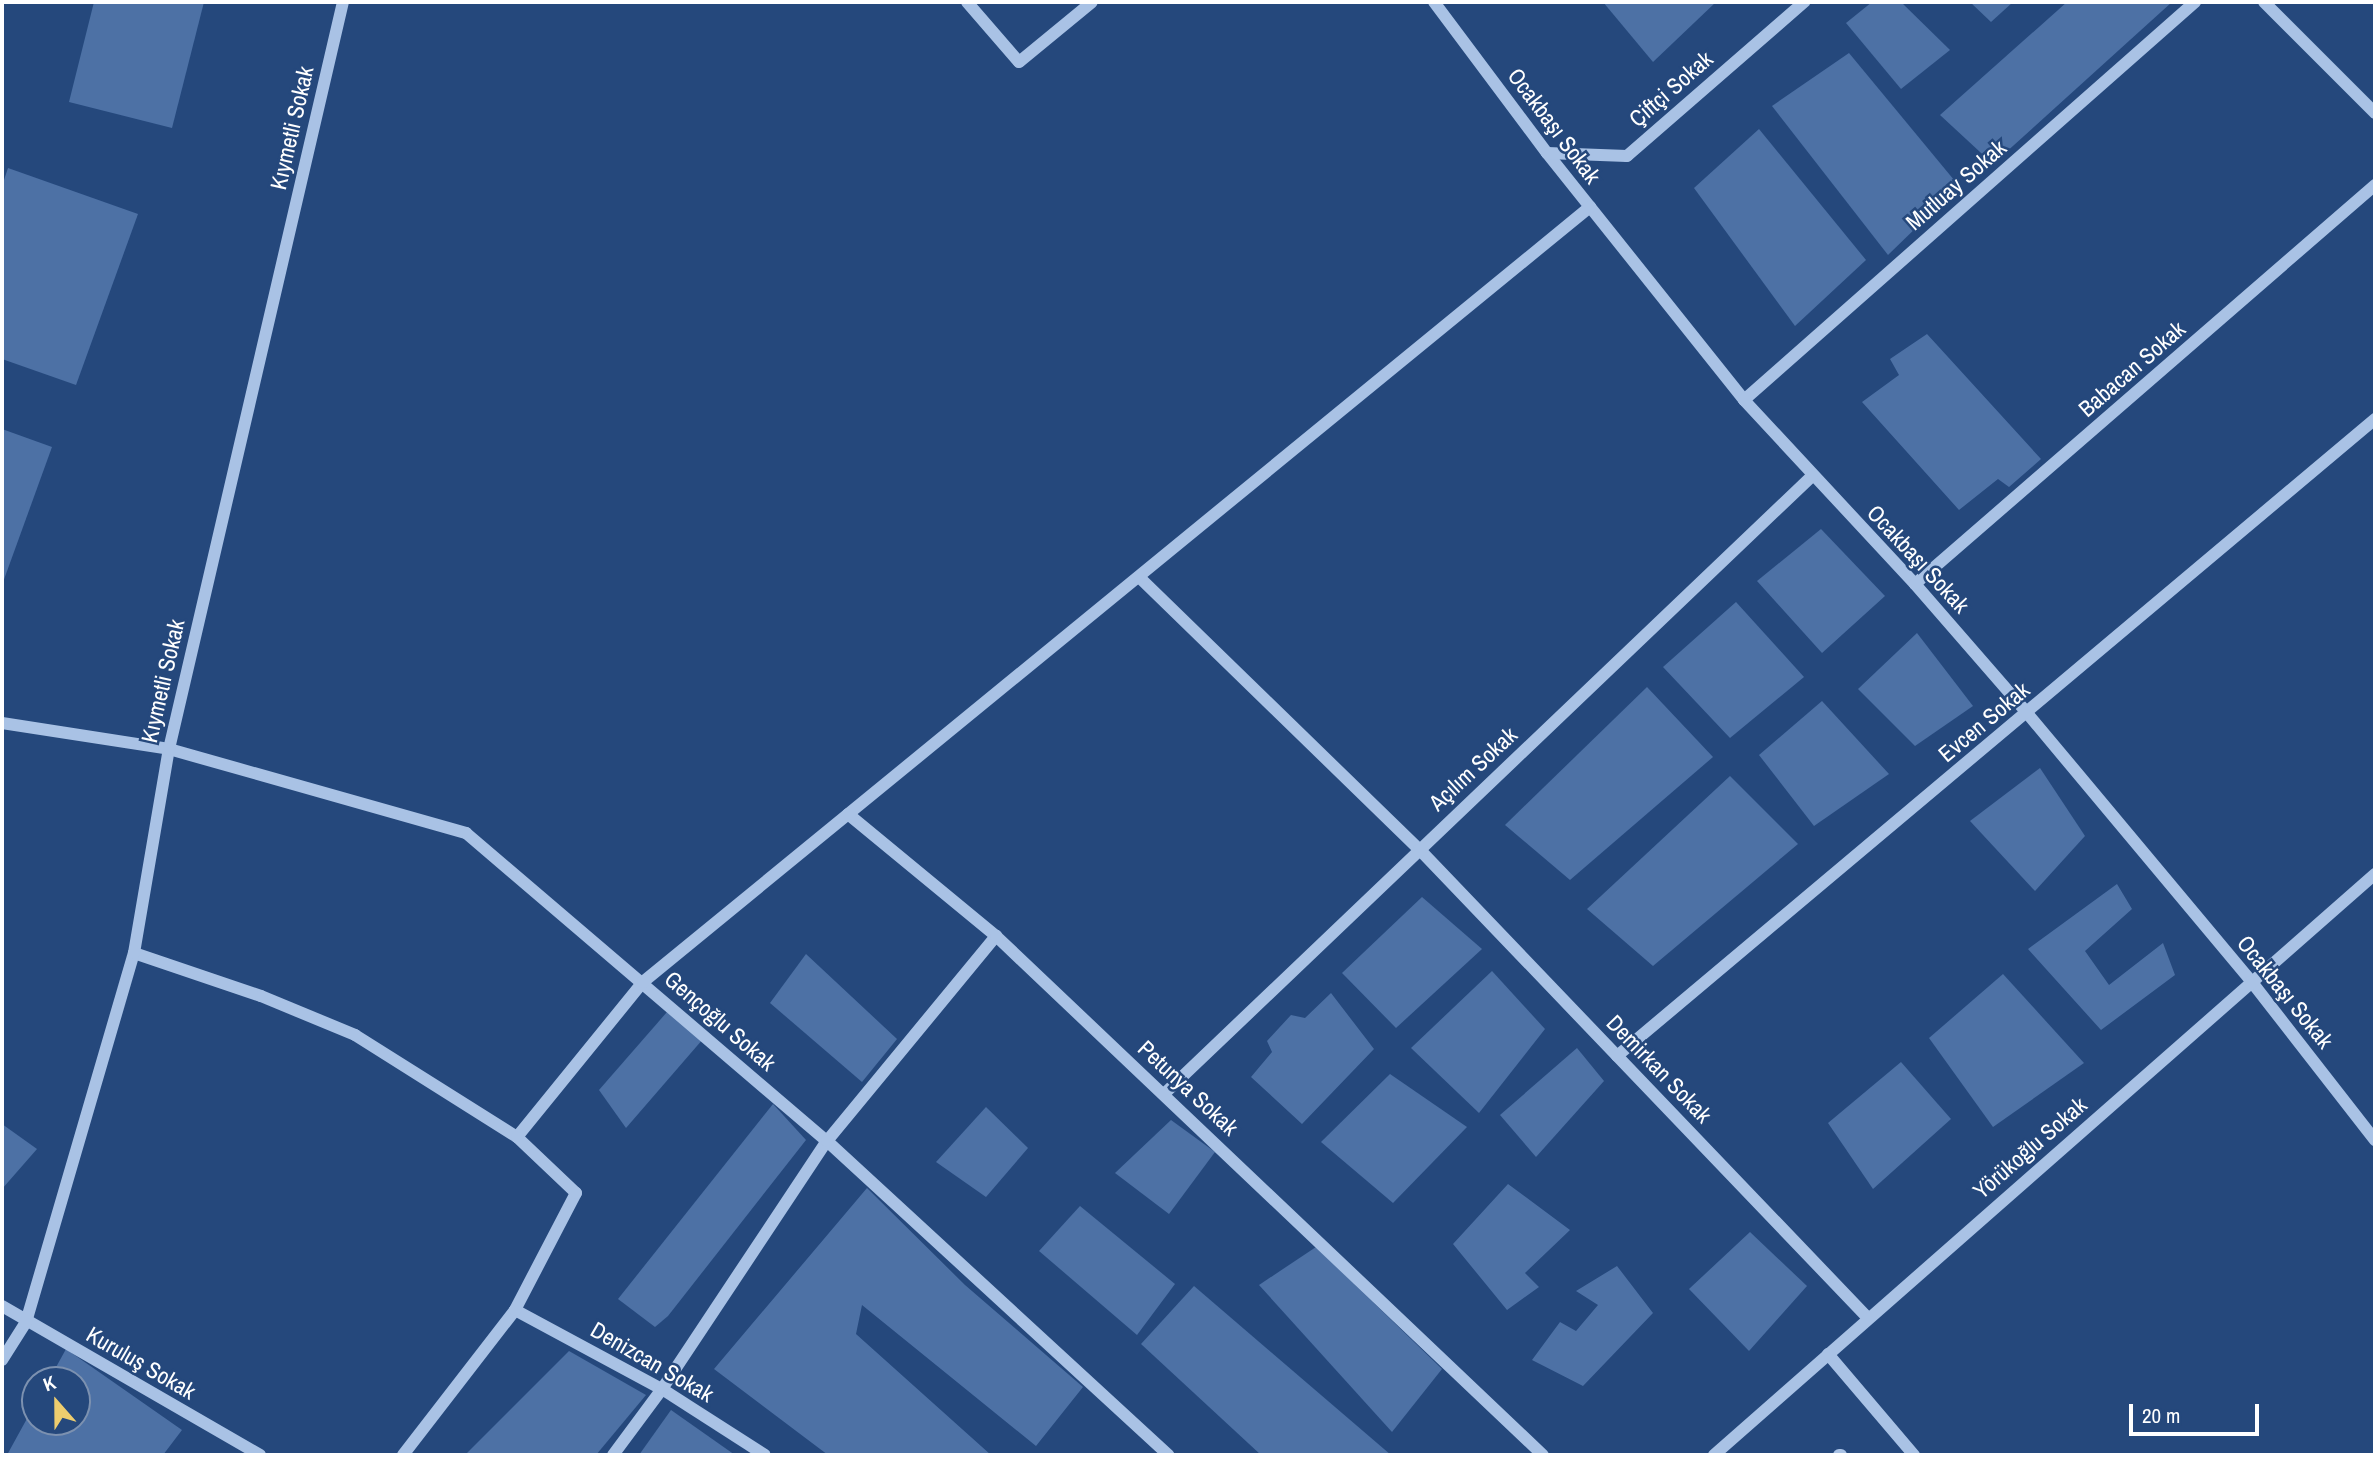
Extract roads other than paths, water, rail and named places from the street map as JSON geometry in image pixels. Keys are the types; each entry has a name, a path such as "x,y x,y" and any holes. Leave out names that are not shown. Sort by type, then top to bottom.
{"street":[{"name":"Kıymetli Sokak","path":"2,1360 26,1322 134,953 169,749 343,2"},
{"path":"967,2 1019,62 1092,2"},
{"name":"Ocakbaşı Sokak","path":"1434,2 1547,153 1744,400 1915,584 2027,713 2251,981 2375,1140"},
{"name":"Çiftçi Sokak","path":"1547,153 1627,156 1804,2"},
{"name":"Mutluay Sokak","path":"1744,400 2196,2"},
{"path":"2264,2 2375,113"},
{"name":"Babacan Sokak","path":"1915,584 2375,185"},
{"path":"517,1138 643,982 1590,207"},
{"name":"Evcen Sokak","path":"1617,1056 2375,419"},
{"name":"Açılım Sokak","path":"1164,1094 1812,476"},
{"name":"Demirkan Sokak","path":"1139,576 1419,849 1868,1318"},
{"name":"Gençoğlu Sokak","path":"2,723 169,749 466,833 827,1141 1168,1455"},
{"name":"Petunya Sokak","path":"848,814 996,936 1543,1455"},
{"name":"Yörükoğlu Sokak","path":"1714,1455 2375,874"},
{"path":"613,1455 662,1389 827,1141 996,936"},
{"path":"134,953 261,996 355,1035 517,1138 576,1193 515,1310 403,1455"},
{"name":"Kuruluş Sokak","path":"2,1306 260,1455"},
{"name":"Denizcan Sokak","path":"515,1310 662,1389 765,1455"},
{"path":"1828,1354 1914,1455"}]}
